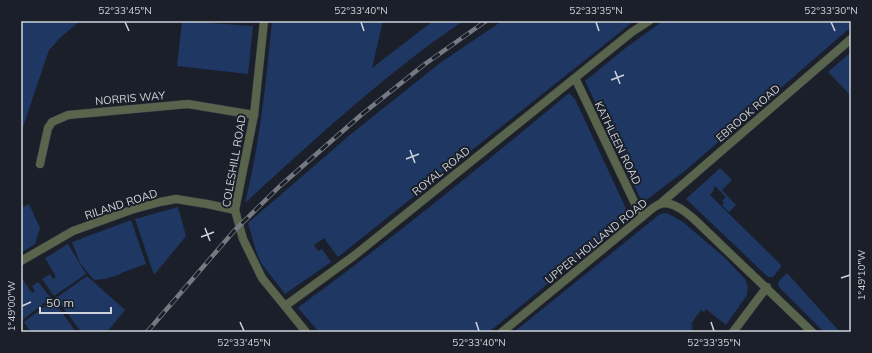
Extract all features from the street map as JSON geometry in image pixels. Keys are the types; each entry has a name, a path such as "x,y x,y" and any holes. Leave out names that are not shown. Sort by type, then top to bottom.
{"street":[{"name":"COLESHILL ROAD","path":"264,21 254,115 235,210 243,239 262,278 306,332"},
{"name":"ROYAL ROAD","path":"285,306 355,255 575,78 649,21"},
{"name":"EBROOK ROAD","path":"660,204 851,39"},
{"name":"KATHLEEN ROAD","path":"575,78 642,216"},
{"name":"NORRIS WAY","path":"40,164 48,128 52,122 68,115 188,104 254,115"},
{"name":"RILAND ROAD","path":"21,261 73,231 131,210 160,202 176,200 207,204 235,210"},
{"name":"UPPER HOLLAND ROAD","path":"502,332 642,216 660,204 667,203 672,204 694,219 767,287 812,332"},
{"path":"733,332 767,287"}],"shaded area":[{"path":"21,21 80,21 61,37 49,50 21,133"},
{"path":"182,21 253,26 248,74 177,66"},
{"path":"272,21 383,21 372,68 433,21 463,21 434,41 378,85 324,131 245,203 259,135"},
{"path":"502,21 634,21 338,257 324,238 314,245 318,251 322,249 331,262 285,294 261,263 248,223 351,134 440,63"},
{"path":"663,21 851,21 851,27 686,170 645,201 640,198 585,81 628,46"},
{"path":"851,52 851,96 828,72"},
{"path":"569,93 575,99 629,217 489,332 319,332 298,308 436,202"},
{"path":"720,168 732,180 722,190 736,205 729,212 722,205 724,203 722,201 726,197 715,186 710,195 781,265 773,277 768,277 686,199"},
{"path":"29,204 40,228 35,244 21,253 21,208"},
{"path":"178,207 186,236 154,275 135,219"},
{"path":"667,213 683,222 725,258 745,279 748,287 747,295 726,325 706,309 704,312 701,310 691,324 693,326 691,329 696,332 514,332 660,214"},
{"path":"131,220 146,264 105,279 94,280 80,263 72,242"},
{"path":"68,244 86,274 54,296 42,279 50,274 53,279 56,277 45,258"},
{"path":"786,274 788,274 840,332 824,332 778,286 779,281"},
{"path":"87,276 125,310 107,332 81,332 56,298"},
{"path":"21,277 32,293 35,291 32,286 38,282 51,298 21,321"},
{"path":"53,300 76,332 31,332 24,322"}],"railway":[{"path":"147,332 234,231 280,186 361,115 425,64 486,21"}]}
